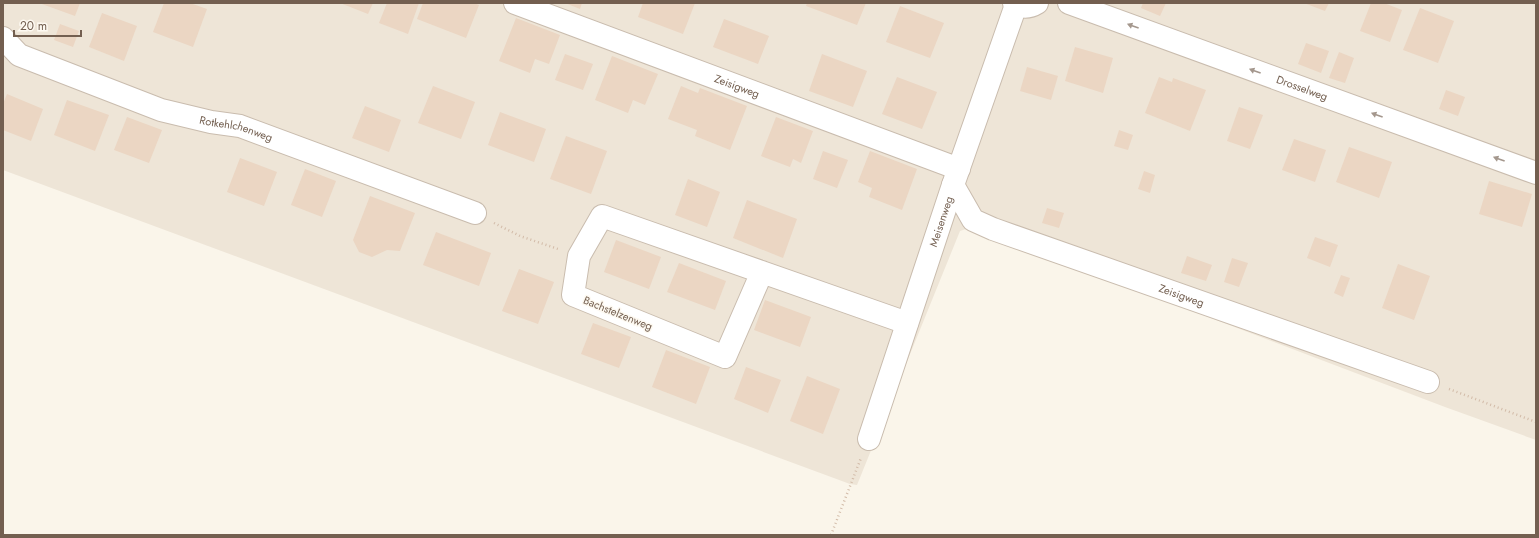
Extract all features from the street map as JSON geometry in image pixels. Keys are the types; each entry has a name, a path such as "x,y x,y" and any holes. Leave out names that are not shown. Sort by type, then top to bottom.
{"street":[{"name":"Zeisigweg","path":"515,3 956,177 973,220 993,229 1428,382"},
{"name":"Drosselweg","path":"1069,3 1536,173"},
{"name":"Meisenweg","path":"869,440 956,177 1022,4"},
{"name":"Rotkehlchenweg","path":"3,38 20,55 161,110 211,122 240,126 475,213"},
{"name":"Bachstelzenweg","path":"762,272 725,357 573,294 579,256 602,216 762,272 907,323"}],"path":[{"path":"475,213 520,236 579,256"},
{"path":"1428,382 1536,422"},
{"path":"831,535 869,440"}],"shaded area":[{"path":"3,3 1536,3 1536,440 1445,407 972,227 960,231 857,485 850,484 3,170"}],"building":[{"path":"39,3 80,3 75,16"},
{"path":"164,3 190,3 207,9 193,47 153,32"},
{"path":"340,3 373,3 368,14"},
{"path":"387,3 419,3 408,34 379,23"},
{"path":"423,3 474,3 479,5 466,38 417,19"},
{"path":"565,3 582,3 580,9"},
{"path":"643,3 695,3 683,34 638,17"},
{"path":"807,3 866,3 857,25 806,6"},
{"path":"1143,3 1166,3 1160,16 1141,8"},
{"path":"1304,3 1329,3 1325,11"},
{"path":"1371,3 1384,3 1402,10 1390,42 1360,31"},
{"path":"900,6 944,23 930,58 886,42"},
{"path":"1420,8 1454,21 1438,63 1403,50"},
{"path":"102,13 137,26 124,61 89,47"},
{"path":"516,18 560,35 549,64 535,59 530,73 499,61"},
{"path":"724,19 769,36 758,64 713,47"},
{"path":"60,24 79,31 73,47 54,40"},
{"path":"1306,43 1329,51 1321,73 1298,64"},
{"path":"1075,47 1113,58 1103,93 1065,81"},
{"path":"1339,52 1354,58 1345,83 1329,78"},
{"path":"565,54 593,64 583,90 555,80"},
{"path":"822,54 867,71 853,107 809,91"},
{"path":"612,56 658,74 645,105 633,100 628,113 595,100"},
{"path":"1027,67 1058,76 1051,100 1020,91"},
{"path":"897,77 937,92 922,129 882,114"},
{"path":"1159,77 1172,82 1173,78 1206,90 1190,131 1145,113"},
{"path":"433,86 475,102 461,139 418,123"},
{"path":"681,86 698,93 700,88 747,106 730,150 695,136 697,130 668,119"},
{"path":"1446,90 1465,97 1458,116 1439,109"},
{"path":"7,94 43,109 31,141 3,130 3,104"},
{"path":"67,100 109,115 95,151 54,135"},
{"path":"365,106 401,120 389,152 352,138"},
{"path":"1239,107 1263,115 1250,149 1227,141"},
{"path":"500,112 546,129 534,162 488,145"},
{"path":"127,117 162,130 149,163 114,150"},
{"path":"776,117 813,131 801,163 793,159 790,167 761,156"},
{"path":"1119,130 1133,135 1128,150 1114,146"},
{"path":"566,136 607,151 591,194 550,179"},
{"path":"1294,139 1326,150 1315,182 1282,170"},
{"path":"1349,147 1392,162 1379,198 1336,182"},
{"path":"823,151 848,160 837,188 813,179"},
{"path":"870,151 917,169 902,210 869,197 872,188 858,182"},
{"path":"240,158 277,172 264,206 227,192"},
{"path":"305,169 336,181 322,217 291,205"},
{"path":"1144,171 1155,175 1150,193 1138,189"},
{"path":"688,179 720,192 707,227 675,215"},
{"path":"1489,181 1532,194 1522,227 1479,214"},
{"path":"370,196 415,213 400,251 387,250 372,257 359,252 353,240"},
{"path":"747,200 797,219 783,258 733,238"},
{"path":"1047,208 1064,213 1059,228 1042,223"},
{"path":"436,232 491,253 479,286 423,265"},
{"path":"1315,237 1338,245 1330,267 1307,258"},
{"path":"616,240 661,257 649,289 604,272"},
{"path":"1187,256 1212,265 1206,281 1181,273"},
{"path":"1232,258 1248,263 1239,287 1224,282"},
{"path":"679,263 726,281 715,310 667,292"},
{"path":"1398,264 1430,276 1414,320 1382,308"},
{"path":"519,269 554,282 538,324 502,311"},
{"path":"1341,275 1350,278 1343,297 1334,293"},
{"path":"765,300 811,317 800,347 754,330"},
{"path":"593,323 631,337 619,368 581,354"},
{"path":"666,350 710,367 696,404 652,387"},
{"path":"746,367 781,380 768,413 734,399"},
{"path":"807,376 840,389 823,434 790,421"}]}
